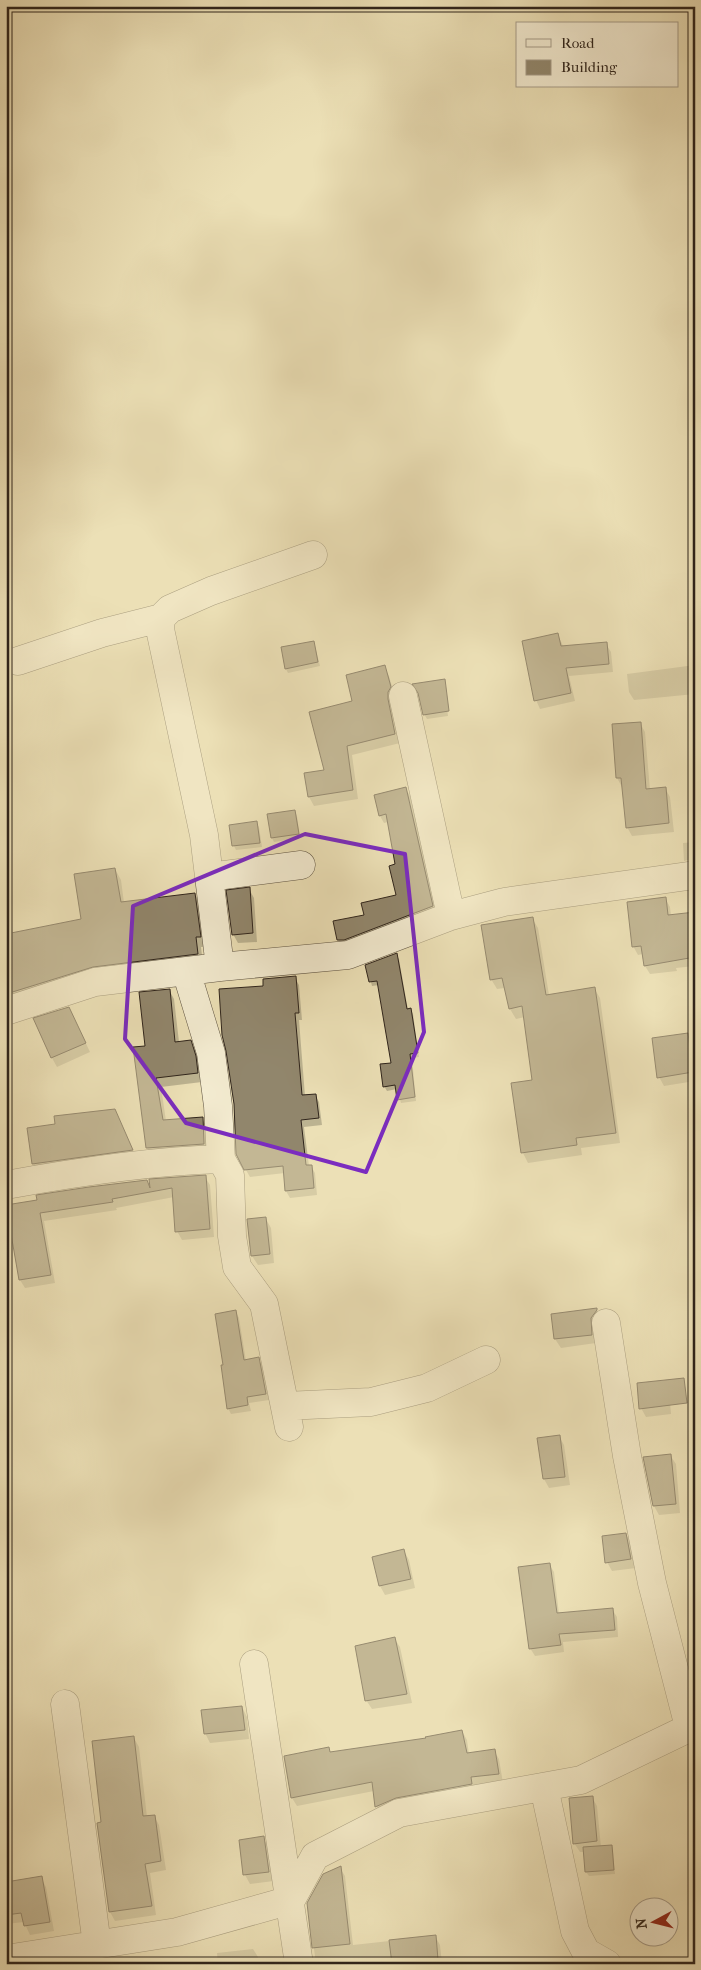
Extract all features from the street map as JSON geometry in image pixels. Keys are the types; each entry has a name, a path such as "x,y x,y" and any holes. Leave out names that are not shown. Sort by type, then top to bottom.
{"street":[{"path":"18,661 102,633 160,618 170,609 211,592 313,555"},
{"path":"160,618 160,629 204,835 220,967"},
{"path":"403,696 451,916"},
{"path":"209,877 301,865"},
{"path":"6,1011 95,982 220,967 348,956 451,916 504,902 695,875"},
{"path":"186,971 211,1053 218,1106 221,1159 230,1175 232,1236 237,1267 264,1304 287,1417 371,1402 427,1388 486,1360"},
{"path":"6,1185 62,1175 165,1162 221,1159"},
{"path":"6,1959 177,1932 291,1900 315,1856 399,1813 581,1780 692,1726 652,1583 627,1456 606,1323"},
{"path":"254,1664 291,1900 299,1964"},
{"path":"65,1704 97,1945"},
{"path":"544,1787 575,1931 586,1952 607,1964"}],"highlighted area":[{"path":"305,834 405,854 424,1032 366,1172 186,1123 125,1039 133,906"}],"building":[{"path":"558,633 561,646 607,642 609,664 566,668 571,693 534,701 522,641"},
{"path":"314,641 318,662 285,669 281,647"},
{"path":"385,665 391,687 388,692 388,699 395,734 347,746 353,790 308,797 304,773 324,770 309,712 352,701 346,675"},
{"path":"445,679 449,711 423,715 418,693 412,684"},
{"path":"641,722 646,789 666,787 669,823 626,828 621,778 616,778 612,724"},
{"path":"406,787 433,906 344,940 337,940 333,921 364,915 361,903 396,895 389,866 395,864 386,814 379,816 374,795"},
{"path":"295,810 299,834 271,838 267,814"},
{"path":"257,821 260,843 232,846 229,825"},
{"path":"115,868 121,902 195,893 201,937 196,937 198,954 93,967 6,994 6,934 81,919 74,874"},
{"path":"250,887 253,933 232,935 226,890"},
{"path":"666,897 668,915 695,912 695,957 644,966 641,946 632,947 627,902"},
{"path":"533,917 546,995 595,987 616,1133 576,1138 577,1145 521,1153 511,1083 532,1080 522,1006 509,1009 502,978 490,980 481,925"},
{"path":"397,953 407,1009 411,1008 418,1053 410,1054 415,1097 397,1100 395,1085 383,1087 380,1064 391,1063 377,981 369,982 365,965"},
{"path":"296,976 299,1013 295,1013 302,1095 316,1094 319,1118 301,1120 306,1165 312,1165 314,1188 285,1191 283,1166 244,1170 236,1154 234,1104 222,1035 219,989 263,986 263,979"},
{"path":"170,989 175,1042 191,1040 196,1056 198,1073 156,1078 163,1120 203,1117 204,1144 146,1148 133,1047 145,1046 139,992"},
{"path":"69,1007 86,1043 51,1058 33,1018"},
{"path":"688,1033 693,1072 657,1078 652,1038"},
{"path":"115,1109 133,1150 32,1164 27,1128 55,1124 54,1116"},
{"path":"206,1175 210,1229 175,1232 172,1188 112,1199 113,1202 40,1213 51,1275 19,1280 6,1205 37,1200 36,1195 89,1187 147,1180 150,1188 149,1179"},
{"path":"266,1217 270,1254 251,1256 247,1219"},
{"path":"597,1308 591,1318 592,1335 554,1339 551,1314"},
{"path":"236,1310 244,1360 259,1357 266,1394 247,1397 248,1405 227,1409 221,1365 223,1365 215,1314"},
{"path":"684,1378 687,1403 639,1409 637,1383"},
{"path":"560,1435 565,1477 543,1479 537,1438"},
{"path":"671,1454 676,1504 653,1506 643,1457"},
{"path":"626,1533 631,1559 605,1563 602,1536"},
{"path":"404,1549 411,1579 379,1586 372,1557"},
{"path":"550,1563 557,1613 613,1608 615,1630 559,1634 561,1645 529,1649 518,1567"},
{"path":"395,1637 407,1694 365,1701 355,1646"},
{"path":"242,1706 245,1730 204,1734 201,1710"},
{"path":"462,1730 467,1753 495,1749 499,1774 471,1777 472,1784 396,1798 375,1807 372,1782 291,1798 284,1756 329,1747 330,1752 426,1738"},
{"path":"134,1736 143,1816 155,1815 161,1861 145,1864 152,1906 109,1912 97,1823 101,1822 92,1741"},
{"path":"593,1796 597,1841 573,1844 569,1798"},
{"path":"264,1836 269,1872 243,1875 239,1840"},
{"path":"612,1845 614,1870 585,1872 583,1847"},
{"path":"341,1866 350,1944 312,1948 307,1903 323,1874"},
{"path":"42,1876 50,1922 24,1926 21,1913 6,1915 6,1882"},
{"path":"436,1935 438,1960 392,1964 389,1940"}]}
